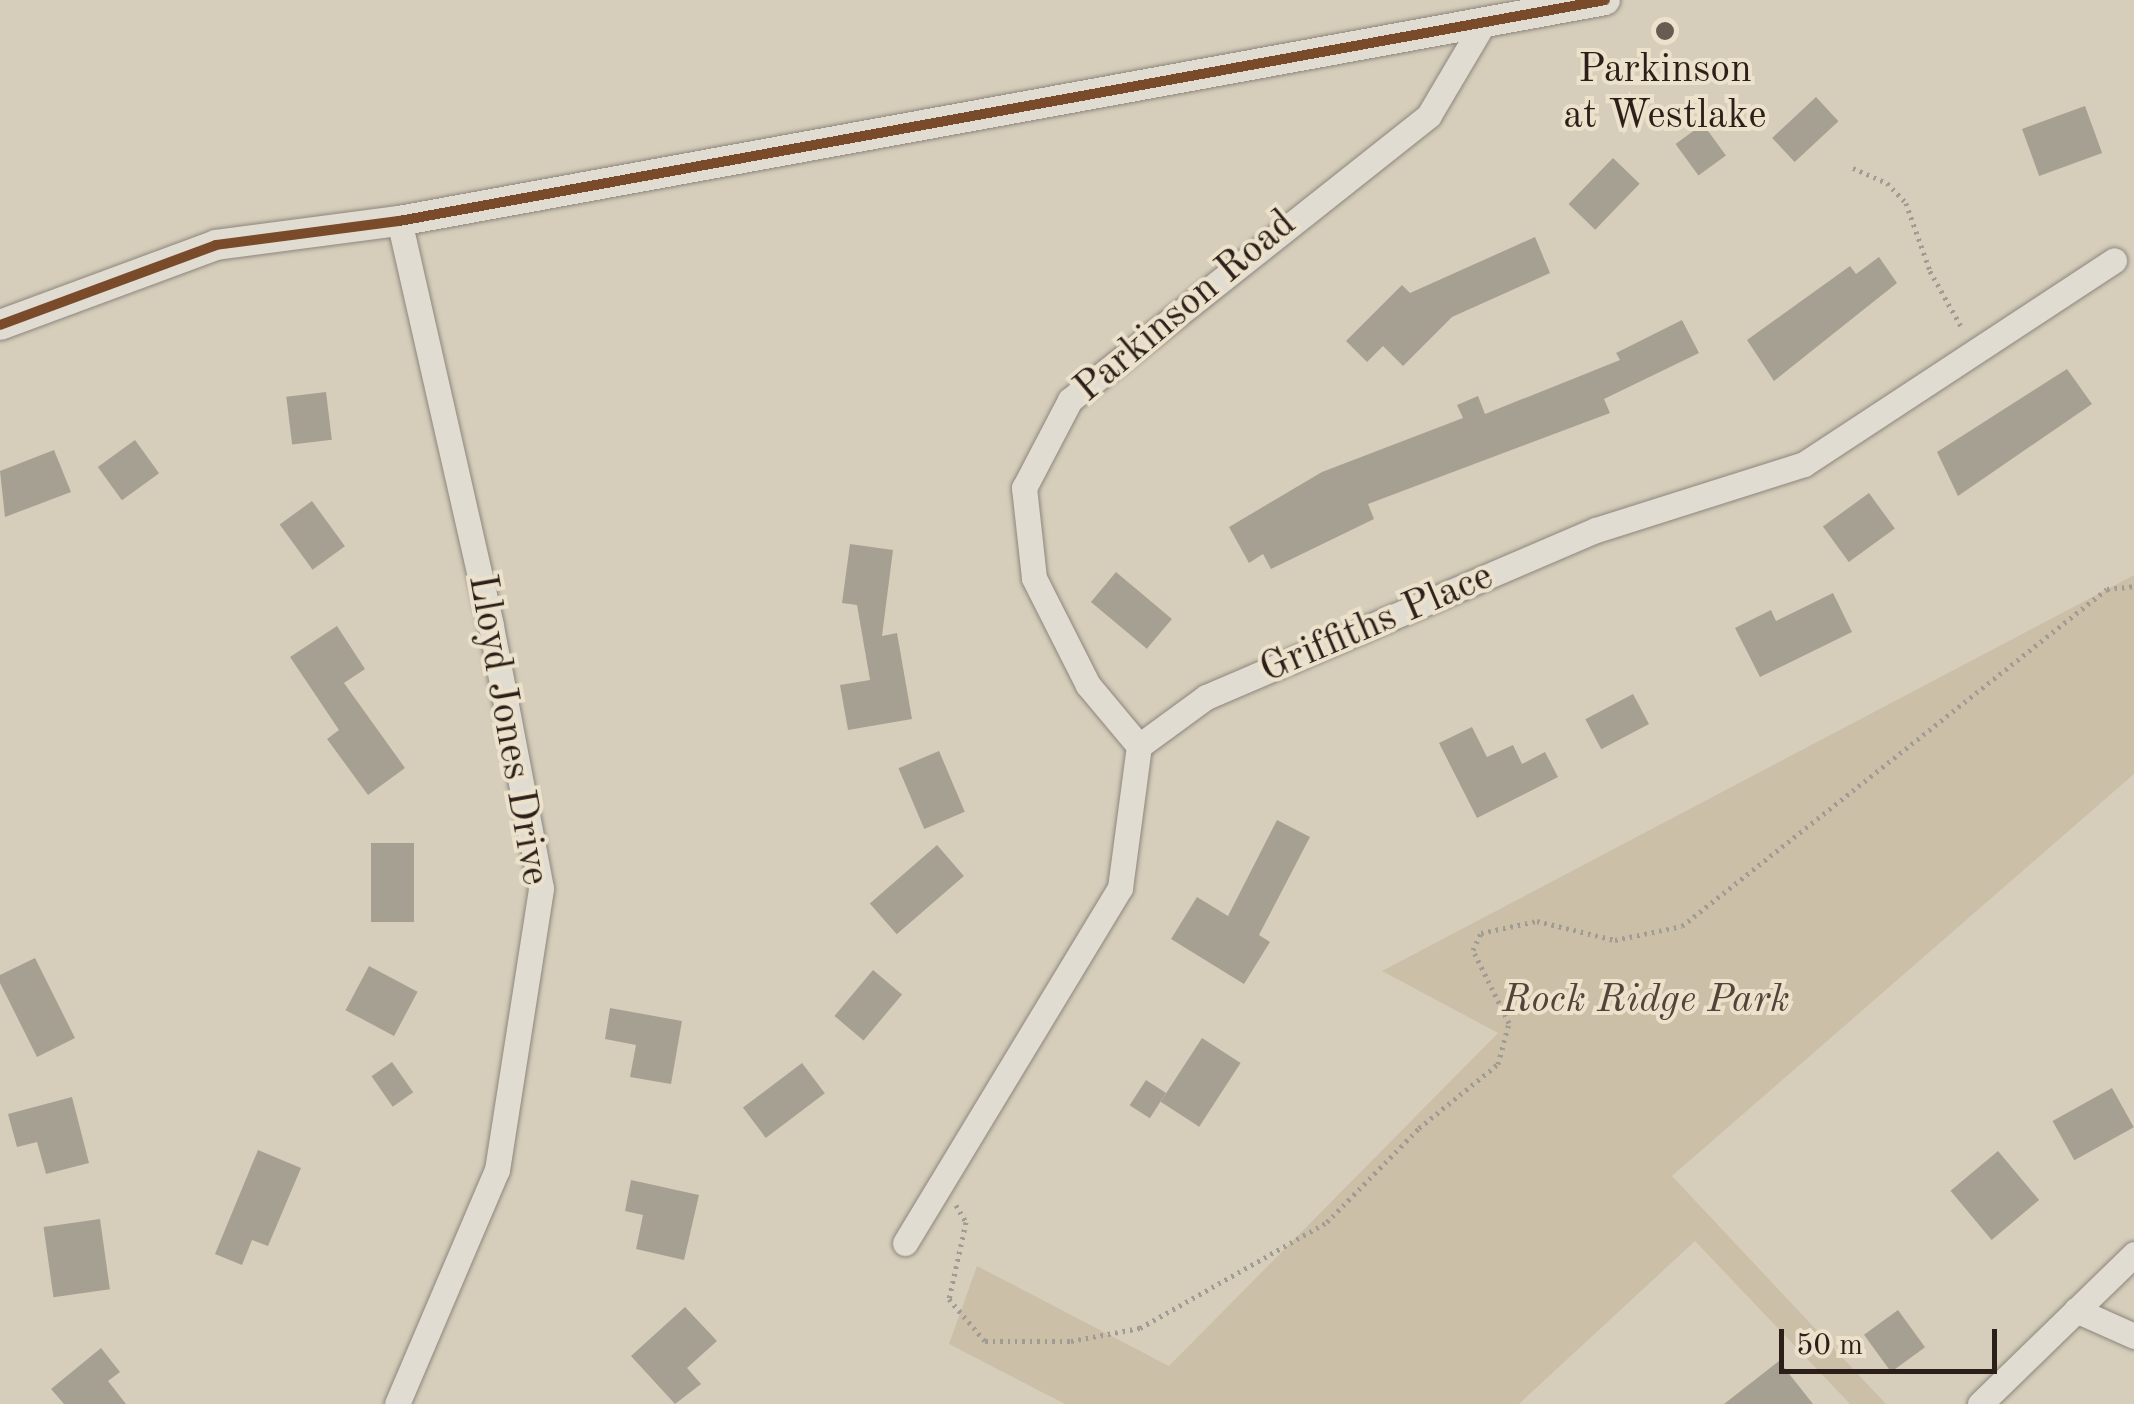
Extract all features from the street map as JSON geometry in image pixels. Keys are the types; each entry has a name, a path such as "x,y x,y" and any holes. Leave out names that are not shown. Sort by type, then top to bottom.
{"street":[{"path":"0,325 216,245 399,221 1605,0"},
{"name":"Parkinson Road","path":"1138,746 1088,685 1034,578 1024,488 1070,400 1428,115 1484,22"},
{"name":"Lloyd Jones Drive","path":"398,1404 497,1170 541,888 491,625 399,221"},
{"name":"Griffiths Place","path":"1138,746 1206,697 1596,530 1804,464 2114,260"},
{"path":"905,1243 1120,888 1138,746"},
{"path":"1980,1404 2134,1254"},
{"path":"2076,1310 2134,1336"}],"path":[{"path":"1853,168 1887,183 1906,203 1970,355"},
{"path":"942,1181 966,1222 948,1299 985,1341 1070,1341 1140,1328 1327,1222 1419,1128 1498,1064 1509,1023 1473,950 1481,934 1537,922 1614,940 1682,926 2106,589 2134,586"}],"green space":[{"name":"Rock Ridge Park","path":"2134,575 2134,774 1672,1176 1886,1404 1850,1404 1695,1241 1519,1404 1065,1404 949,1344 977,1266 1169,1366 1498,1033 1382,971"}],"building":[{"path":"1816,97 1839,121 1795,162 1772,138"},
{"path":"2085,106 2102,153 2039,176 2022,129"},
{"path":"1703,124 1726,156 1698,176 1675,144"},
{"path":"1613,158 1640,184 1595,230 1569,204"},
{"path":"1535,237 1550,273 1452,317 1403,366 1383,346 1367,362 1346,341 1402,285 1410,293"},
{"path":"1879,257 1897,283 1774,381 1747,340 1850,266 1856,274"},
{"path":"1682,320 1699,353 1604,399 1610,413 1368,504 1374,519 1271,569 1263,554 1249,563 1229,527 1322,472 1463,418 1457,405 1478,396 1485,414 1620,360 1616,353"},
{"path":"2067,369 2092,404 1958,496 1937,452"},
{"path":"326,392 332,440 292,445 286,397"},
{"path":"135,440 159,473 122,500 98,467"},
{"path":"54,450 71,492 5,517 0,471"},
{"path":"1869,493 1895,529 1849,562 1823,527"},
{"path":"312,501 345,546 313,570 280,525"},
{"path":"850,544 893,550 882,636 897,633 912,719 848,730 840,685 870,680 857,605 842,603"},
{"path":"1116,572 1172,619 1147,649 1091,602"},
{"path":"1833,593 1852,632 1760,677 1735,628 1771,610 1776,621"},
{"path":"337,626 365,669 344,683 405,768 368,795 327,739 339,730 290,657"},
{"path":"1633,694 1649,724 1601,749 1585,719"},
{"path":"1472,727 1487,757 1513,745 1522,764 1545,752 1558,777 1477,818 1439,743"},
{"path":"939,751 965,812 924,829 898,768"},
{"path":"1277,820 1310,837 1259,935 1270,942 1244,984 1171,939 1197,897 1228,916"},
{"path":"371,843 414,843 414,922 371,922"},
{"path":"937,845 964,876 897,934 870,903"},
{"path":"35,958 75,1038 37,1057 0,983 0,975"},
{"path":"369,966 418,992 394,1036 346,1010"},
{"path":"873,970 902,994 864,1040 834,1016"},
{"path":"610,1008 682,1021 671,1084 630,1077 636,1045 605,1039"},
{"path":"1202,1038 1241,1063 1199,1127 1161,1102"},
{"path":"392,1062 413,1092 393,1107 372,1076"},
{"path":"802,1063 825,1093 766,1138 743,1108"},
{"path":"1146,1080 1166,1093 1150,1118 1130,1105"},
{"path":"2112,1088 2134,1127 2074,1160 2053,1121"},
{"path":"72,1097 89,1163 46,1174 37,1142 17,1147 8,1114"},
{"path":"258,1150 301,1168 268,1246 252,1240 242,1265 215,1254"},
{"path":"1998,1151 2039,1200 1992,1240 1951,1191"},
{"path":"631,1180 699,1195 684,1260 636,1249 643,1215 625,1211"},
{"path":"100,1219 110,1289 53,1297 44,1227"},
{"path":"685,1307 717,1341 687,1368 701,1384 675,1404 631,1356"},
{"path":"1898,1310 1925,1347 1891,1372 1864,1335"},
{"path":"101,1348 120,1372 108,1381 126,1404 64,1404 51,1389"},
{"path":"1779,1361 1813,1404 1724,1404"}],"transit line":[{"path":"0,325 216,245 399,221 1605,0"}],"place":[{"name":"Parkinson at Westlake","path":"1665,31"}]}
